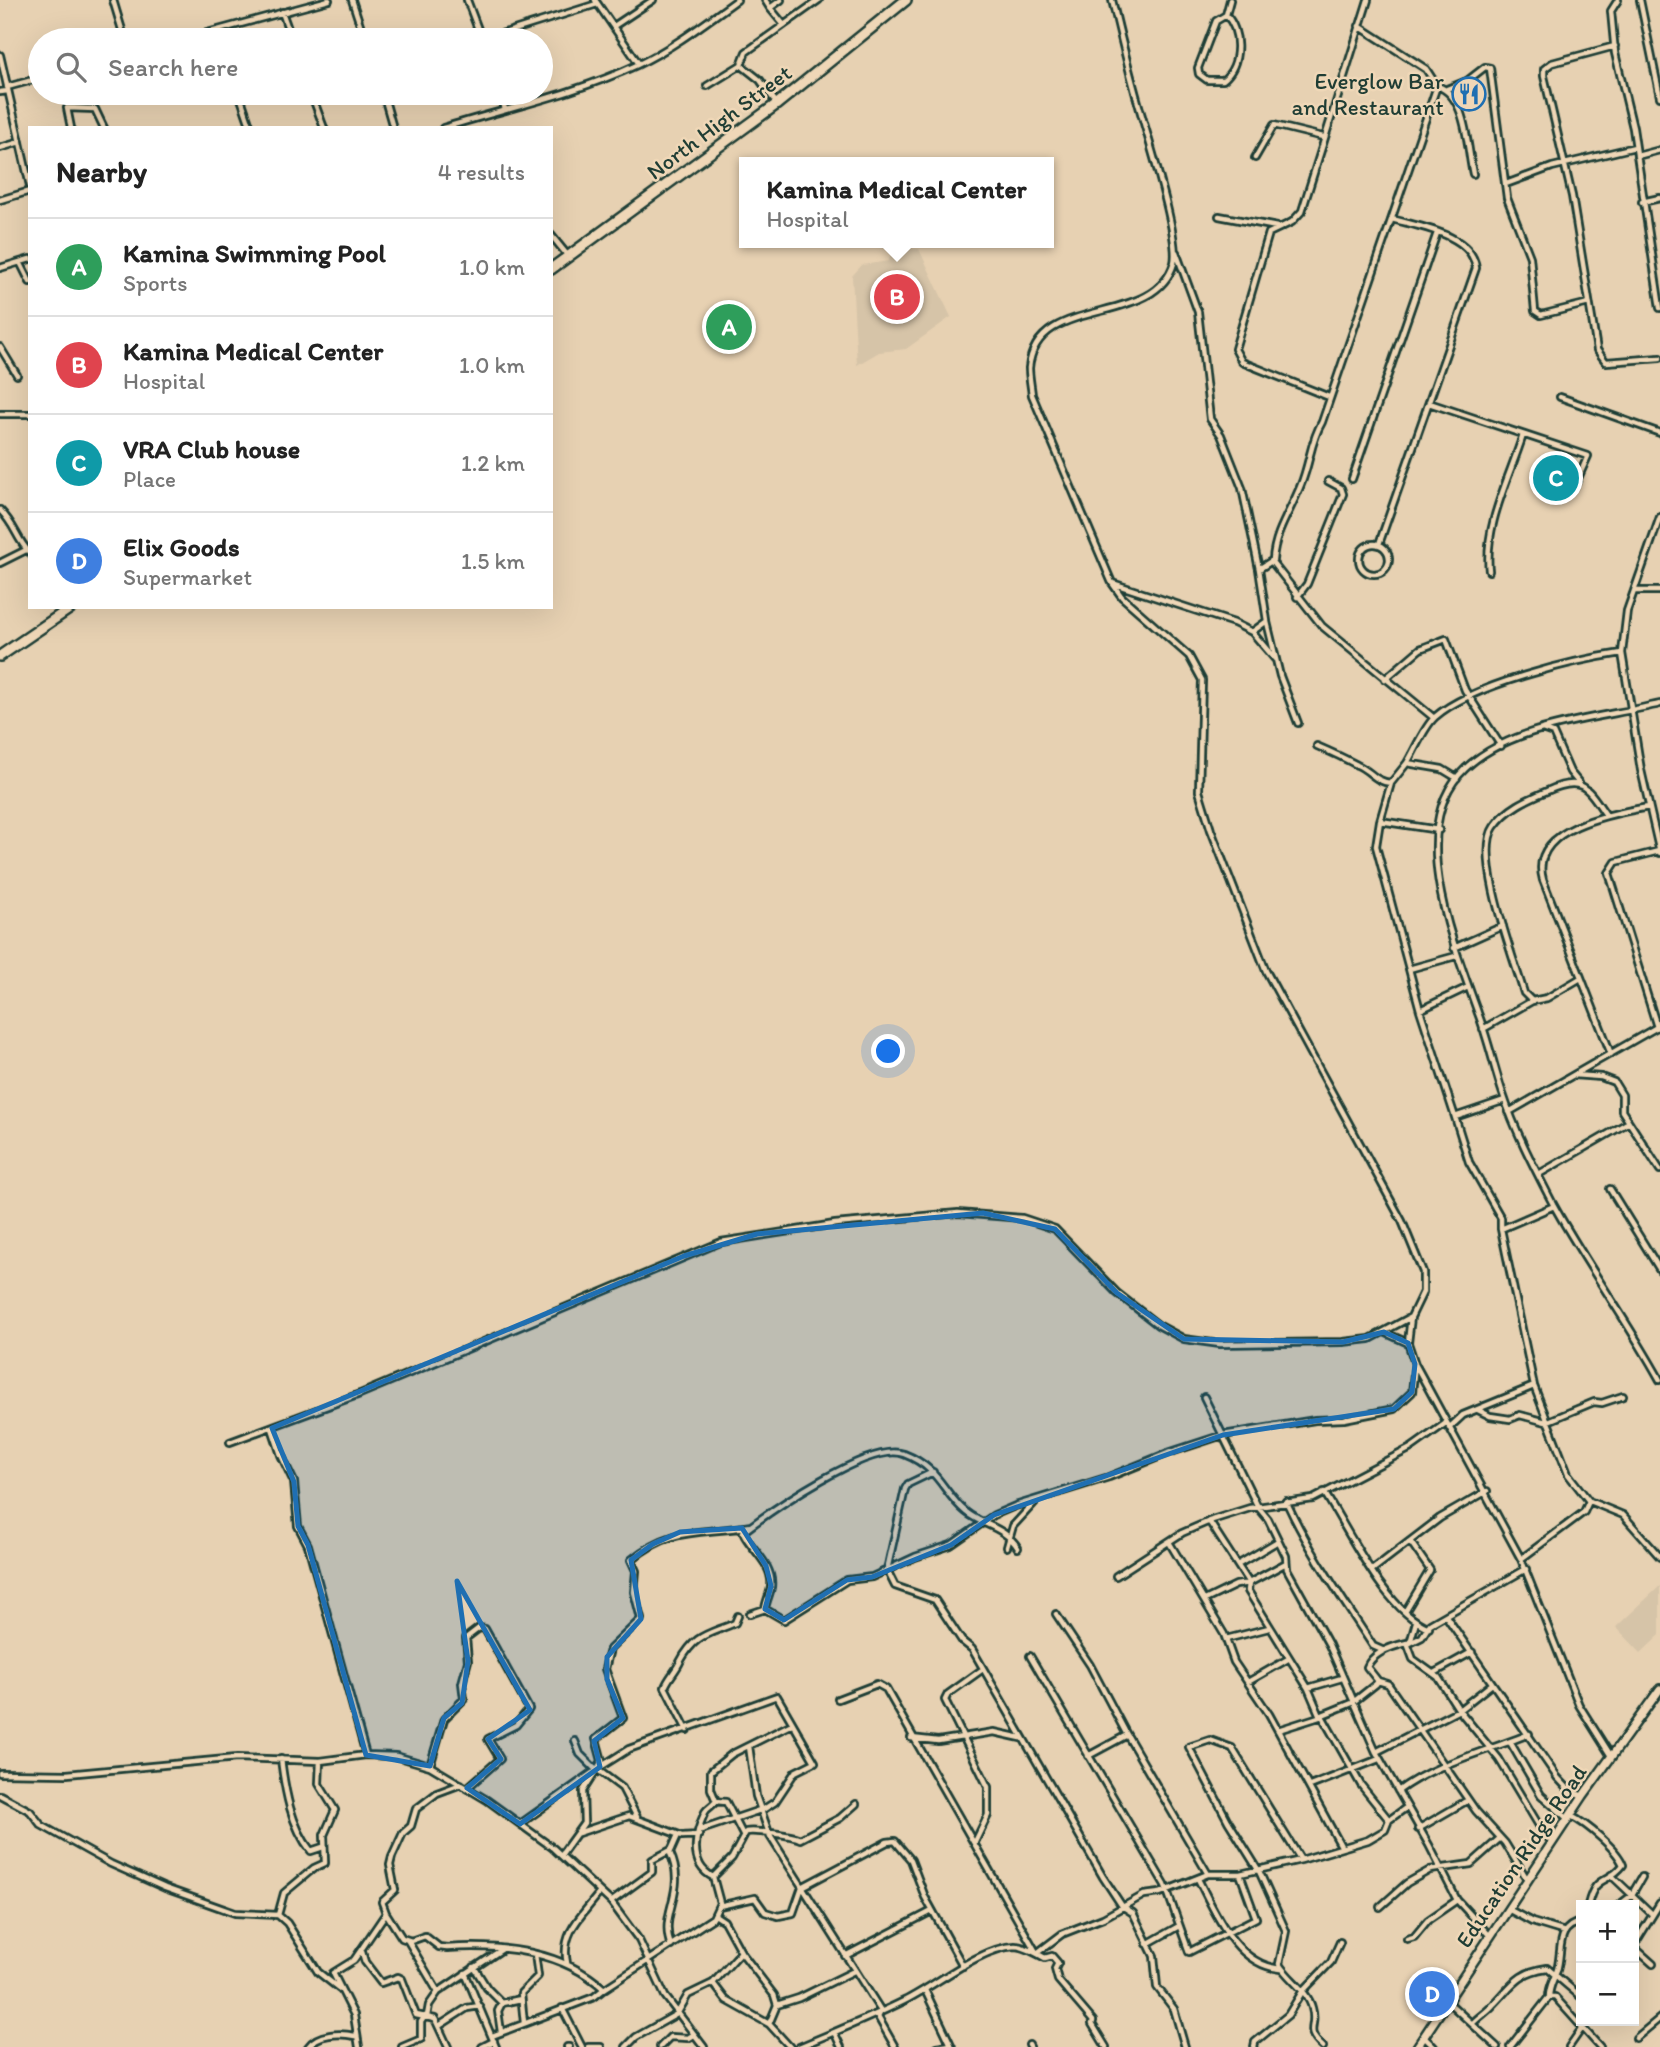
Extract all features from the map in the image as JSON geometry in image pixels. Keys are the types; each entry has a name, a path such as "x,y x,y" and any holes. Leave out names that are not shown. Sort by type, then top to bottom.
{"highway":[{"name":"North High Street","path":"553,268 777,104 905,0"},
{"path":"0,656 67,609"}],"main road":[{"name":"Education Ridge Road","path":"1417,2047 1583,1796 1660,1689"}],"street":[{"path":"113,0 121,28"},
{"path":"227,28 329,0"},
{"path":"352,0 361,28"},
{"path":"467,0 478,28"},
{"path":"614,26 653,0"},
{"path":"553,96 639,64 695,31 737,0"},
{"path":"765,0 784,25"},
{"path":"771,8 781,0"},
{"path":"707,86 741,65 746,52 819,0"},
{"path":"1112,0 1176,251 1198,312 1210,419 1221,435 1242,488 1275,659 1298,723"},
{"path":"1226,15 1237,30 1239,38 1230,72 1223,80 1207,80 1199,74 1198,68 1216,21 1226,15 1230,0"},
{"path":"1330,397 1242,362 1234,349 1269,233 1292,222 1302,211 1368,0"},
{"path":"1618,0 1611,11 1615,46 1637,156 1653,277 1660,309"},
{"path":"1640,0 1660,97"},
{"path":"522,28 596,2 639,64"},
{"path":"282,12 288,28"},
{"path":"1359,26 1426,69 1437,86 1452,94 1461,118 1473,174"},
{"path":"1615,46 1552,63 1544,69 1597,350 1606,362 1660,358"},
{"path":"0,55 28,177"},
{"path":"1651,60 1660,57"},
{"path":"741,65 760,80 777,104"},
{"path":"1447,89 1467,82 1485,68 1490,68 1507,198 1530,257 1535,311 1541,316 1589,303"},
{"path":"0,92 28,82"},
{"path":"1434,718 1322,626 1272,562 1275,537 1306,473 1313,437 1322,422 1437,86"},
{"path":"243,105 250,126"},
{"path":"315,105 323,126"},
{"path":"386,105 392,126"},
{"path":"504,105 505,110"},
{"path":"450,126 522,105"},
{"path":"71,126 67,107 71,106 95,109 103,126"},
{"path":"466,121 469,126"},
{"path":"1255,158 1274,125 1323,137"},
{"path":"0,148 20,142"},
{"path":"1506,184 1564,164 1635,147"},
{"path":"1637,156 1660,150"},
{"path":"0,200 28,192"},
{"path":"1642,202 1660,198"},
{"path":"1219,216 1278,227"},
{"path":"1379,544 1476,268 1469,249 1437,233 1392,219"},
{"path":"1352,478 1437,233"},
{"path":"553,238 568,257"},
{"path":"1176,251 1173,265 1156,290 1148,296 1062,323 1046,332 1029,367 1032,395 1112,583 1122,597 1189,656 1202,680 1199,791 1211,830 1266,971 1378,1170 1423,1272 1423,1292 1411,1317 1408,1343 1415,1364 1487,1491 1526,1569 1579,1705 1611,1756"},
{"path":"0,268 28,260"},
{"path":"20,262 28,278"},
{"path":"1653,277 1660,275"},
{"path":"0,347 17,375"},
{"path":"1560,397 1660,433"},
{"path":"1429,403 1588,456 1579,479 1570,487"},
{"path":"0,414 28,414"},
{"path":"1489,571 1489,549 1496,514 1524,435"},
{"path":"1297,597 1307,584 1343,494 1341,488 1328,481"},
{"path":"0,509 15,524 28,552 0,564"},
{"path":"1509,1112 1659,1027 1609,873 1616,862 1660,852 1635,737 1633,709 1622,653 1627,611 1660,517"},
{"path":"1379,544 1388,552 1389,564 1382,573 1370,574 1361,566 1360,555 1367,545 1379,544"},
{"path":"1259,569 1272,562"},
{"path":"1112,583 1163,602 1225,619 1252,632 1275,659"},
{"path":"1636,591 1660,591"},
{"path":"1252,632 1267,621"},
{"path":"1385,679 1420,649 1446,639 1468,696 1501,746"},
{"path":"1622,653 1593,657 1468,696 1434,718 1407,763 1391,783 1376,846 1420,1010 1469,1162 1501,1218 1501,1229 1534,1386 1546,1422 1568,1474 1589,1501 1623,1515 1660,1557"},
{"path":"1660,705 1542,729 1501,746 1457,778 1447,796 1439,830 1437,877 1456,956 1483,1028 1509,1112 1554,1206 1660,1378"},
{"path":"1542,729 1553,733 1570,772 1606,815"},
{"path":"1317,746 1358,765 1380,781 1391,783"},
{"path":"1407,763 1442,769 1457,778"},
{"path":"1532,1000 1524,993 1503,926 1488,863 1492,830 1508,813 1529,798 1564,782 1581,785"},
{"path":"1611,1054 1543,880 1540,863 1549,845 1560,836 1606,815 1649,807"},
{"path":"1380,821 1439,830"},
{"path":"1454,948 1503,926"},
{"path":"1409,969 1456,956"},
{"path":"1483,1028 1532,1000 1547,998 1580,979"},
{"path":"1420,1010 1468,987"},
{"path":"1573,1075 1609,1079 1622,1095 1622,1111 1660,1170"},
{"path":"1455,1118 1505,1100"},
{"path":"1539,1174 1630,1122"},
{"path":"1610,1189 1660,1270"},
{"path":"1501,1229 1554,1206"},
{"path":"230,1442 272,1428 721,1242 835,1224 984,1213 1042,1222 1055,1229 1117,1293 1158,1325 1184,1339 1220,1344 1343,1342 1370,1339 1411,1317"},
{"path":"1384,1332 1408,1343"},
{"path":"1412,1392 1415,1364"},
{"path":"1116,1576 1169,1542 1209,1521 1286,1501 1307,1502 1410,1448 1463,1415 1534,1386"},
{"path":"750,1614 765,1609 784,1620 847,1580 865,1580 951,1545 985,1521 1015,1506 1035,1502 1223,1435 1381,1413 1394,1409 1412,1392 1428,1391"},
{"path":"1478,1410 1490,1416 1510,1419 1520,1415 1546,1422 1594,1402 1602,1403 1623,1396"},
{"path":"1204,1397 1258,1507 1268,1519 1286,1556 1286,1563 1329,1645 1352,1703 1379,1759 1457,1900 1490,1936"},
{"path":"272,1428 294,1482 298,1526 308,1545 366,1755"},
{"path":"765,1609 771,1586 761,1556 747,1541 743,1532 796,1494 840,1469 882,1453 904,1454 933,1472 965,1511 1008,1536 1018,1548"},
{"path":"933,1472 906,1486 887,1570 895,1586 935,1600 983,1669 1122,1906 1133,1913 1154,1956 1157,1987 1174,2009 1185,2047"},
{"path":"1371,1570 1440,1518 1487,1491"},
{"path":"1324,1492 1371,1570 1405,1612 1416,1622 1429,1628"},
{"path":"1286,1501 1298,1530 1334,1588 1373,1646 1383,1650"},
{"path":"1586,1510 1589,1501"},
{"path":"1007,1547 1008,1536 1035,1502"},
{"path":"1521,1559 1595,1503"},
{"path":"1209,1521 1220,1542 1239,1564 1249,1583 1248,1591 1287,1659 1308,1688 1353,1770 1373,1803 1389,1820"},
{"path":"561,1855 566,1844 584,1823 583,1791 602,1758 596,1739 622,1718 622,1712 607,1679 607,1657 610,1649 641,1619 642,1614 635,1597 636,1571 631,1560 653,1544 680,1532 703,1534 751,1526"},
{"path":"1239,1564 1278,1541"},
{"path":"1405,1612 1430,1570 1410,1541"},
{"path":"1169,1542 1205,1600 1226,1639 1234,1662 1278,1730 1342,1846"},
{"path":"1205,1600 1236,1585 1249,1583 1286,1563"},
{"path":"1526,1569 1430,1624 1422,1637 1383,1650 1369,1660 1367,1667 1378,1682 1388,1684 1468,1800 1499,1839 1506,1843 1528,1880"},
{"path":"1056,1614 1090,1665 1127,1735 1208,1874"},
{"path":"687,1730 665,1686 668,1678 680,1662 684,1651 698,1639 735,1623 738,1616"},
{"path":"1447,1616 1565,1787 1583,1796"},
{"path":"1416,1622 1408,1643 1413,1659 1434,1673 1459,1710 1492,1750 1522,1794 1544,1834 1553,1842"},
{"path":"430,1766 444,1719 464,1699 463,1684 468,1661 466,1638 479,1628 485,1629 529,1709 516,1725 488,1739 500,1759 467,1788"},
{"path":"1226,1639 1269,1628"},
{"path":"1434,1673 1472,1652"},
{"path":"1030,1656 1166,1890 1189,1952 1256,1918 1240,1874"},
{"path":"1248,1682 1287,1659"},
{"path":"975,1842 988,1815 988,1787 945,1697 983,1669"},
{"path":"1308,1688 1342,1678"},
{"path":"1278,1730 1352,1703 1378,1682"},
{"path":"838,1699 881,1684 1037,1953"},
{"path":"1376,1752 1389,1748 1418,1729 1459,1710 1492,1684"},
{"path":"520,1824 629,1749 777,1696 815,1762 795,1772 775,1802 761,1811 743,1814 735,1821 700,1833 678,1835 637,1817 624,1816 597,1829 578,1833"},
{"path":"716,1801 711,1788 711,1770 732,1754 792,1724"},
{"path":"911,1738 924,1741 965,1738 994,1732 1022,1738"},
{"path":"1398,1791 1425,1772 1446,1767 1529,1734"},
{"path":"1088,1756 1127,1735"},
{"path":"1301,1860 1232,1748 1210,1740 1189,1747 1259,1871 1286,1931 1283,1954 1278,1961 1313,2009 1310,2031 1313,2038 1324,2047"},
{"path":"575,1741 580,1754 622,1788 637,1817"},
{"path":"1510,1742 1541,1795 1570,1818 1591,1829 1622,1860 1623,1865 1591,1890 1589,1900"},
{"path":"749,1746 761,1811 770,1836 881,2011"},
{"path":"0,1773 78,1774 208,1760 320,1760 366,1755 396,1756 430,1766 520,1824 561,1855 611,1902 634,1933 661,1991 702,2046"},
{"path":"281,1759 286,1791 296,1824 312,1851 323,1847"},
{"path":"1310,1786 1379,1759"},
{"path":"278,1914 284,1893 314,1868 325,1863 324,1835 336,1814 319,1784 320,1760"},
{"path":"438,1992 415,1949 398,1933 382,1902 395,1890 390,1865 392,1857 403,1833 411,1826 416,1809 437,1793 461,1784"},
{"path":"0,1795 19,1804 41,1825 155,1883 234,1913 278,1914 287,1923 322,1977 341,1990"},
{"path":"1418,1829 1468,1800"},
{"path":"713,1877 704,1872 696,1858 707,1808 716,1801 726,1802 743,1835"},
{"path":"482,2047 494,2041 502,2032 524,2022 594,1997 706,1925 715,1915 720,1900 713,1886 713,1877 732,1858 743,1835 755,1830 770,1836 786,1834 800,1839 840,1818 856,1804"},
{"path":"1037,1953 1062,1934 1103,1918 1144,1895 1166,1890 1208,1874 1259,1871 1378,1835 1385,1830 1389,1820 1407,1807"},
{"path":"611,1902 652,1872 652,1860 671,1850 678,1835"},
{"path":"1380,1906 1430,1870 1441,1871 1471,1864 1499,1839"},
{"path":"718,1906 755,1898 765,1912 788,1916 793,1913 802,1888 887,1842 895,1841 911,1860 932,1911 963,1966"},
{"path":"671,1850 677,1871 677,1891 666,1927 671,1946"},
{"path":"1611,1875 1652,1914"},
{"path":"1626,1900 1642,1877"},
{"path":"1198,1879 1227,1934 1243,1951 1262,1965 1269,1969 1282,1969"},
{"path":"567,1964 565,1948 575,1921 600,1892"},
{"path":"1407,1939 1414,1937 1429,1920 1457,1900"},
{"path":"1639,1937 1660,1903"},
{"path":"1508,1909 1532,1922 1565,1932"},
{"path":"845,1955 932,1911"},
{"path":"322,1977 350,1964 386,1913"},
{"path":"715,1915 724,1921 741,1952 774,1995 777,2005 769,2024"},
{"path":"1510,2047 1549,1997 1549,1989 1560,1957 1558,1944 1565,1932 1576,1923"},
{"path":"1147,1944 1179,1926"},
{"path":"405,1939 411,1941 425,1936 439,1947 534,1953 581,1970 604,1989"},
{"path":"1254,2047 1255,2042 1288,2015 1302,1992 1331,1962 1340,1942"},
{"path":"799,2047 835,2034 925,1990 963,1966 998,1950 1016,1946 1045,1958 1052,1956 1058,1963 1055,1969 1058,1980 1093,2021 1092,2024 1106,2047"},
{"path":"402,2047 421,2039 421,2022 438,1992 502,1950"},
{"path":"361,1951 365,1962 381,1983 398,1977 402,1979 416,2015 435,2019 448,2047"},
{"path":"1639,1951 1653,1964"},
{"path":"626,2047 636,2037 677,2014 688,1995 713,1983 741,1952"},
{"path":"524,2022 521,1993 537,1976 534,1953"},
{"path":"474,1967 487,1988 502,2003"},
{"path":"1472,2024 1498,2001 1503,1991 1529,1970 1547,1968 1576,1992"},
{"path":"777,2005 799,1998 855,1971"},
{"path":"333,1973 354,2015 355,2036 359,2047"},
{"path":"465,1973 494,2041"},
{"path":"713,1983 737,2008 769,2024 790,2047"},
{"path":"925,1990 952,2046 937,2047"},
{"path":"1549,1997 1555,1997 1600,2047"},
{"path":"502,2003 521,1999"},
{"path":"1447,2001 1497,2047"},
{"path":"502,2003 498,2011 502,2032"},
{"path":"439,2026 467,2008 480,2006"},
{"path":"562,2008 582,2047"},
{"path":"881,2011 878,2017 895,2047"},
{"path":"1636,2038 1660,2018"},
{"path":"1569,2047 1584,2028"},
{"path":"835,2034 841,2047"},
{"path":"660,2047 670,2037 688,2038 693,2035"},
{"path":"308,2047 312,2041 327,2036 355,2036"},
{"path":"1424,2037 1434,2047"},
{"path":"589,2047 601,2047"}],"highlighted area":[{"path":"983,1213 1055,1229 1117,1293 1184,1339 1343,1342 1384,1332 1408,1343 1415,1364 1412,1392 1394,1409 1223,1435 1168,1453 994,1515 951,1545 872,1577 847,1580 784,1620 765,1609 771,1586 766,1566 742,1528 680,1532 653,1544 631,1560 641,1619 607,1657 607,1679 623,1718 594,1741 600,1767 520,1824 467,1788 501,1759 488,1739 530,1710 457,1581 468,1661 462,1703 444,1718 430,1766 366,1755 308,1545 298,1526 294,1482 272,1428 684,1256 757,1234"}],"shaded area":[{"path":"905,249 919,249 951,317 906,349 879,352 857,365 852,276 862,265 889,261 890,256"},
{"path":"1660,1586 1660,1635 1641,1653 1616,1627"}],"place":[{"name":"Everglow Bar and Restaurant","path":"1469,94"},
{"name":"Kamina Medical Center","path":"897,297"},
{"name":"Kamina Swimming Pool","path":"729,327"},
{"name":"VRA Club house","path":"1556,478"},
{"name":"Elix Goods","path":"1432,1994"}]}
